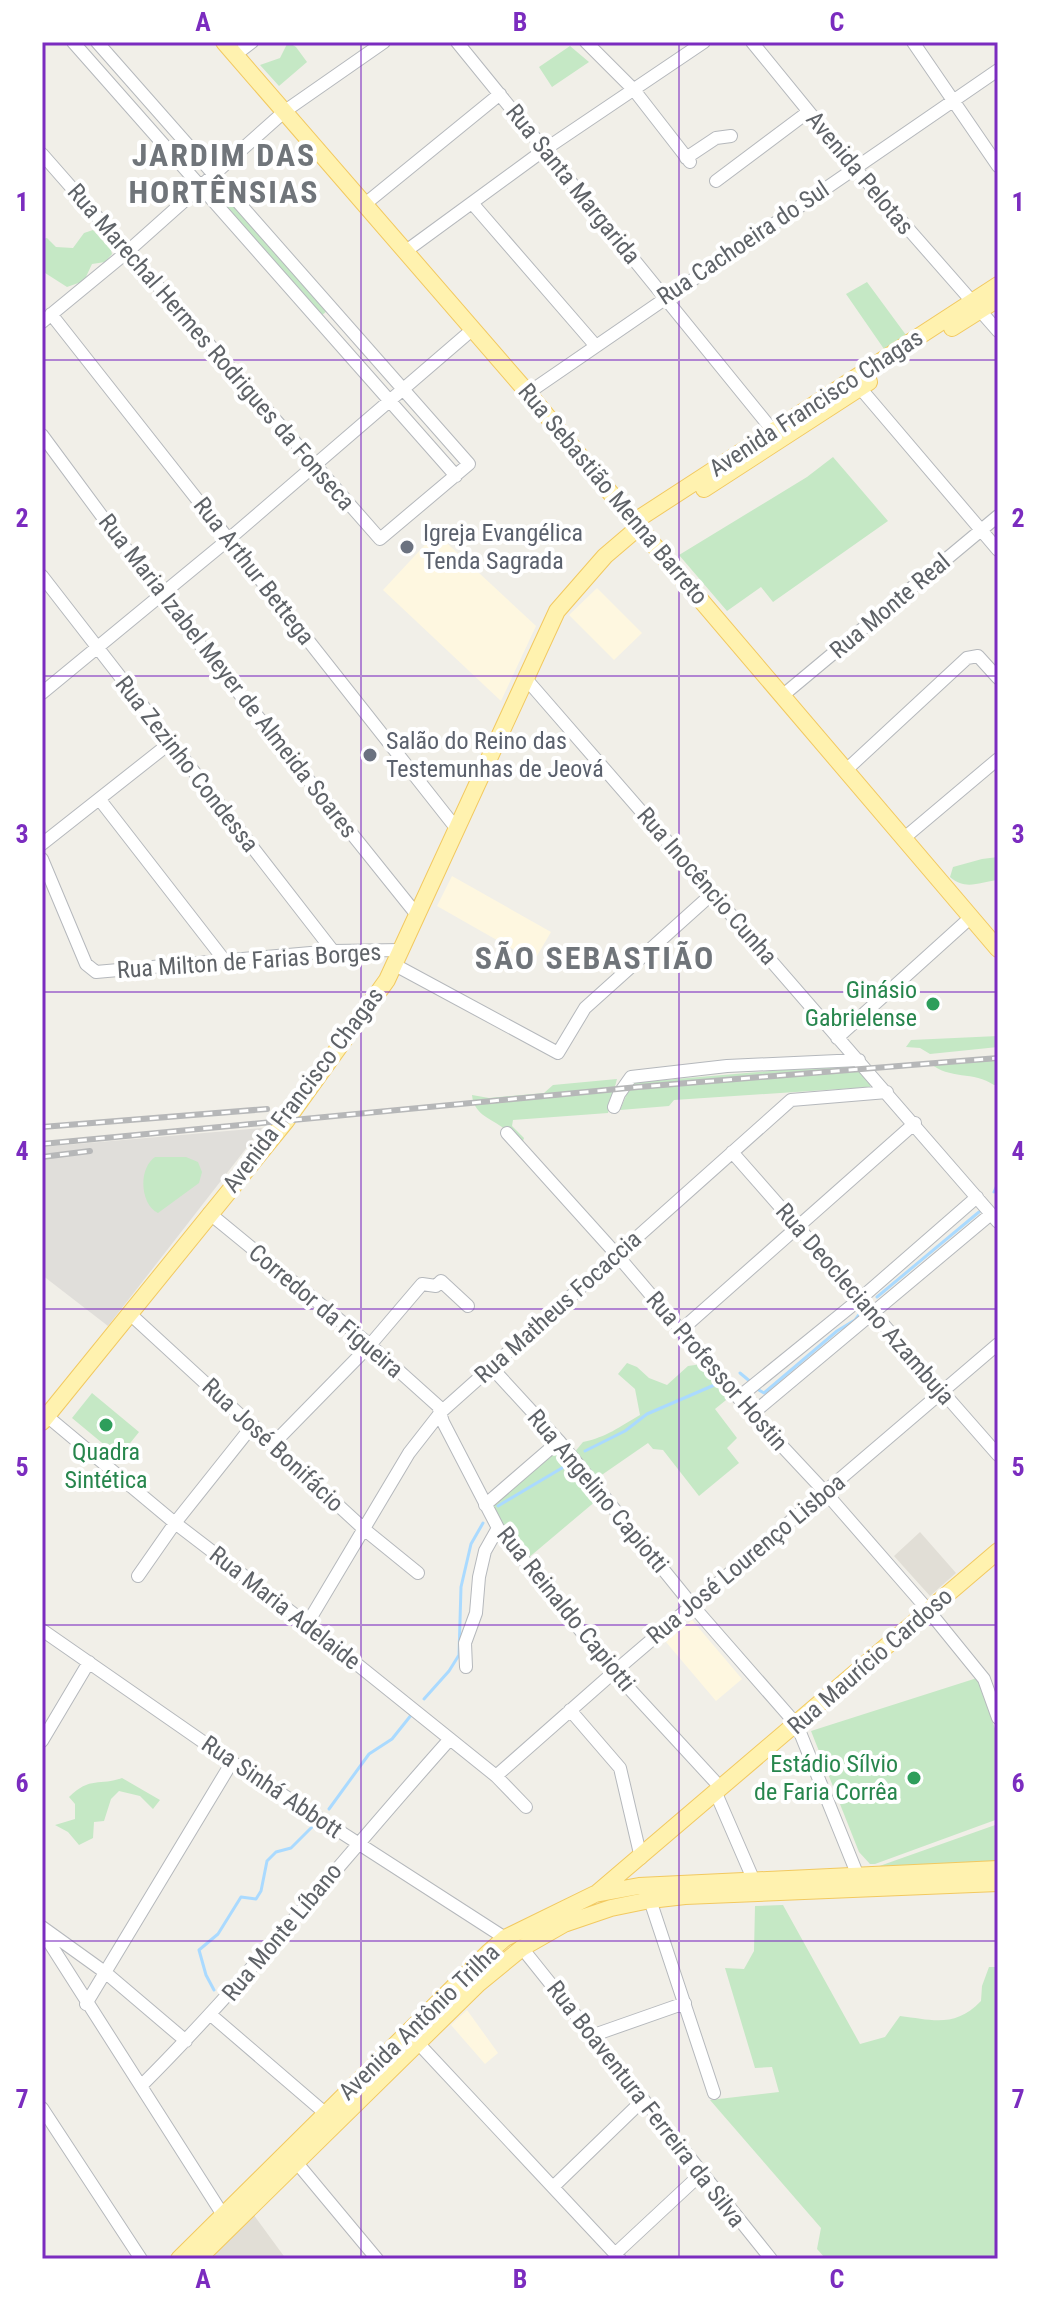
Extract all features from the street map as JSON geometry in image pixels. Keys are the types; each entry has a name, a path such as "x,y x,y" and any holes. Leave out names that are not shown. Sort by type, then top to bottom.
{"main road":[{"name":"Rua Sebastião Menna Barreto","path":"230,48 528,393 998,949"},
{"name":"Avenida Francisco Chagas","path":"44,1416 290,1117 357,1023 398,958 552,621 568,596 638,526 975,306 998,285"},
{"name":"Avenida Francisco Chagas","path":"975,306 998,299"},
{"name":"Rua Maurício Cardoso","path":"595,1894 998,1551"},
{"path":"641,1858 649,1893"},
{"name":"Avenida Antônio Trilha","path":"179,2259 505,1938 595,1894 649,1893 754,1881 998,1869"},
{"name":"Avenida Antônio Trilha","path":"198,2259 478,1984 522,1948 564,1924 649,1893 685,1896 998,1883"},
{"path":"564,1924 595,1894"}],"street":[{"path":"79,44 138,116 456,476 469,464 97,42"},
{"path":"230,48 252,42"},
{"path":"47,318 127,252 285,111 384,42"},
{"name":"Rua Santa Margarida","path":"457,42 777,434"},
{"path":"586,42 634,90 688,160 716,138 731,136"},
{"path":"406,251 544,150 704,42"},
{"name":"Avenida Pelotas","path":"752,42 854,167 998,331"},
{"path":"913,42 998,166"},
{"name":"Rua Cachoeira do Sul","path":"528,393 998,70"},
{"path":"365,204 500,94"},
{"path":"138,116 152,104"},
{"path":"716,181 808,112"},
{"name":"Rua Marechal Hermes Rodrigues da Fonseca","path":"42,154 380,539 456,476"},
{"path":"472,203 595,345"},
{"path":"322,323 334,312"},
{"name":"Rua Arthur Bettega","path":"47,318 229,539 456,828"},
{"path":"42,693 229,539 473,329"},
{"path":"856,383 998,550"},
{"name":"Rua Maria Izabel Meyer de Almeida Soares","path":"42,435 161,596 417,915"},
{"name":"Rua Monte Real","path":"782,696 998,516"},
{"name":"Rua Zezinho Condessa","path":"42,576 333,951"},
{"path":"845,771 967,658 978,656 998,678"},
{"name":"Rua Inocêncio Cunha","path":"527,680 995,1218"},
{"path":"42,844 170,743"},
{"path":"903,839 998,759"},
{"path":"100,800 225,961"},
{"name":"Rua Milton de Farias Borges","path":"42,859 82,956 96,972 333,951 398,958"},
{"path":"398,958 558,1053 585,1008 713,893"},
{"path":"837,1038 970,918"},
{"path":"614,1107 631,1077 727,1066 859,1060"},
{"name":"Rua Matheus Focaccia","path":"307,1624 409,1453 441,1412 791,1100 887,1092"},
{"path":"680,1331 915,1123"},
{"name":"Rua Professor Hostin","path":"507,1133 928,1610 984,1679 998,1718"},
{"name":"Rua Deocleciano Azambuja","path":"732,1152 998,1455"},
{"path":"739,1397 860,1299 977,1197"},
{"name":"Corredor da Figueira","path":"209,1213 370,1345 441,1412"},
{"path":"752,1414 995,1218"},
{"path":"273,1444 370,1345 422,1284 436,1286 441,1281 468,1306"},
{"name":"Rua José Bonifácio","path":"129,1313 365,1530 418,1573"},
{"name":"Rua José Lourenço Lisboa","path":"496,1776 998,1344"},
{"name":"Rua Angelino Capiotti","path":"491,1367 559,1441 692,1605 797,1725 858,1876"},
{"name":"Rua Reinaldo Capiotti","path":"441,1412 443,1422 498,1528 614,1672 718,1789 754,1881"},
{"name":"Rua Maria Adelaide","path":"44,1416 496,1776 526,1807"},
{"path":"138,1576 175,1523 253,1425"},
{"path":"485,1505 559,1441"},
{"path":"466,1667 465,1643 476,1613 482,1564 485,1551 498,1528"},
{"name":"Rua Sinhá Abbott","path":"42,1630 232,1762 505,1938"},
{"path":"42,1741 89,1662"},
{"path":"570,1710 620,1768 641,1858"},
{"name":"Rua Monte Líbano","path":"142,2085 211,2015 450,1739"},
{"path":"86,2004 232,1762"},
{"path":"649,1893 714,2093"},
{"path":"42,1929 106,1973 186,2041"},
{"path":"42,1929 86,2004 142,2085 223,2215"},
{"name":"Rua Boaventura Ferreira da Silva","path":"522,1948 771,2259"},
{"path":"591,2036 685,2003"},
{"path":"211,2015 325,2113"},
{"path":"418,2043 618,2256 702,2173"},
{"path":"553,2187 643,2100"},
{"path":"42,2108 141,2259"},
{"path":"297,2163 377,2259"}],"shaded area":[{"path":"436,533 536,626 501,701 383,590"},
{"path":"597,588 642,633 614,660 569,615"},
{"path":"452,876 551,932 534,961 437,906"},
{"path":"262,1128 108,1326 42,1275 42,1147"},
{"path":"920,1532 956,1573 930,1596 894,1556"},
{"path":"692,1620 742,1679 716,1701 666,1642"},
{"path":"467,2010 498,2053 485,2064 451,2025"},
{"path":"253,2214 286,2259 208,2259"}],"green space":[{"path":"288,42 307,62 279,86 260,65 280,58"},
{"path":"570,46 589,62 552,87 539,67"},
{"path":"216,183 328,310 321,316 209,189"},
{"path":"93,230 112,254 105,262 92,264 84,281 67,287 42,271 42,239 47,238 56,247 73,248 84,233"},
{"path":"867,282 906,335 884,349 846,294"},
{"path":"833,457 888,521 773,602 761,587 727,611 679,555 807,477"},
{"path":"998,857 998,880 967,885 950,877 953,867"},
{"path":"998,1036 998,1047 930,1054 920,1048 906,1047 911,1040"},
{"path":"998,1058 998,1085 945,1072 930,1063"},
{"path":"851,1064 871,1084 870,1087 674,1100 669,1106 620,1110 631,1084 641,1082"},
{"path":"617,1079 608,1113 513,1120 512,1126 524,1138 521,1147 508,1131 479,1111 472,1095 489,1098 544,1093 553,1085"},
{"path":"155,1157 186,1157 198,1162 202,1172 199,1183 158,1213 148,1202 143,1186 146,1170"},
{"path":"627,1363 649,1378 667,1385 688,1366 702,1364 731,1396 715,1409 737,1438 727,1448 739,1463 699,1496 663,1450 653,1449 648,1443 593,1481 573,1454 583,1442 606,1434 640,1415 635,1389 618,1374"},
{"name":"Quadra Sintética","path":"92,1393 139,1432 119,1457 72,1418"},
{"path":"557,1455 597,1500 527,1559 489,1512 494,1503 548,1456"},
{"name":"Estádio Sílvio de Faria Corrêa","path":"977,1678 998,1737 998,1819 870,1864 859,1852 811,1731"},
{"path":"122,1778 160,1800 153,1809 140,1796 119,1791 111,1799 104,1821 94,1822 93,1838 79,1845 68,1832 55,1825 75,1819 75,1804 69,1797 76,1790 89,1784"},
{"path":"998,1824 998,1863 871,1869"},
{"path":"783,1905 860,2044 885,2037 900,2016 943,2020 953,2019 971,2010 981,2001 982,1986 989,1967 998,1967 998,2259 826,2259 817,2249 821,2228 710,2100 779,2092 772,2067 755,2068 725,1968 744,1969 754,1951 755,1906"}],"waterway":[{"path":"994,1192 998,1183"},
{"path":"877,1297 979,1212"},
{"path":"757,1389 764,1393 837,1331 855,1320 862,1310"},
{"path":"740,1373 752,1383"},
{"path":"585,1451 625,1431 647,1414 719,1383"},
{"path":"498,1506 567,1465"},
{"path":"424,1699 459,1655 461,1587 471,1544 483,1523"},
{"path":"329,1809 369,1754 392,1739 412,1714"},
{"path":"214,1990 199,1950 218,1934 241,1897 256,1899 261,1891 267,1861 276,1852 291,1848 317,1822"}],"railway":[{"path":"42,1144 638,1087 998,1058"},
{"path":"42,1127 267,1109"},
{"path":"42,1157 90,1151"}],"place":[{"name":"Igreja Evangélica Tenda Sagrada","path":"407,547"},
{"name":"Salão do Reino das Testemunhas de Jeová","path":"370,755"},
{"name":"Ginásio Gabrielense","path":"933,1004"},
{"name":"Quadra Sintética","path":"106,1425"},
{"name":"Estádio Sílvio de Faria Corrêa","path":"914,1778"}],"district":[{"name":"JARDIM DAS HORTÊNSIAS","path":"224,174"},
{"name":"SÃO SEBASTIÃO","path":"595,958"}]}
